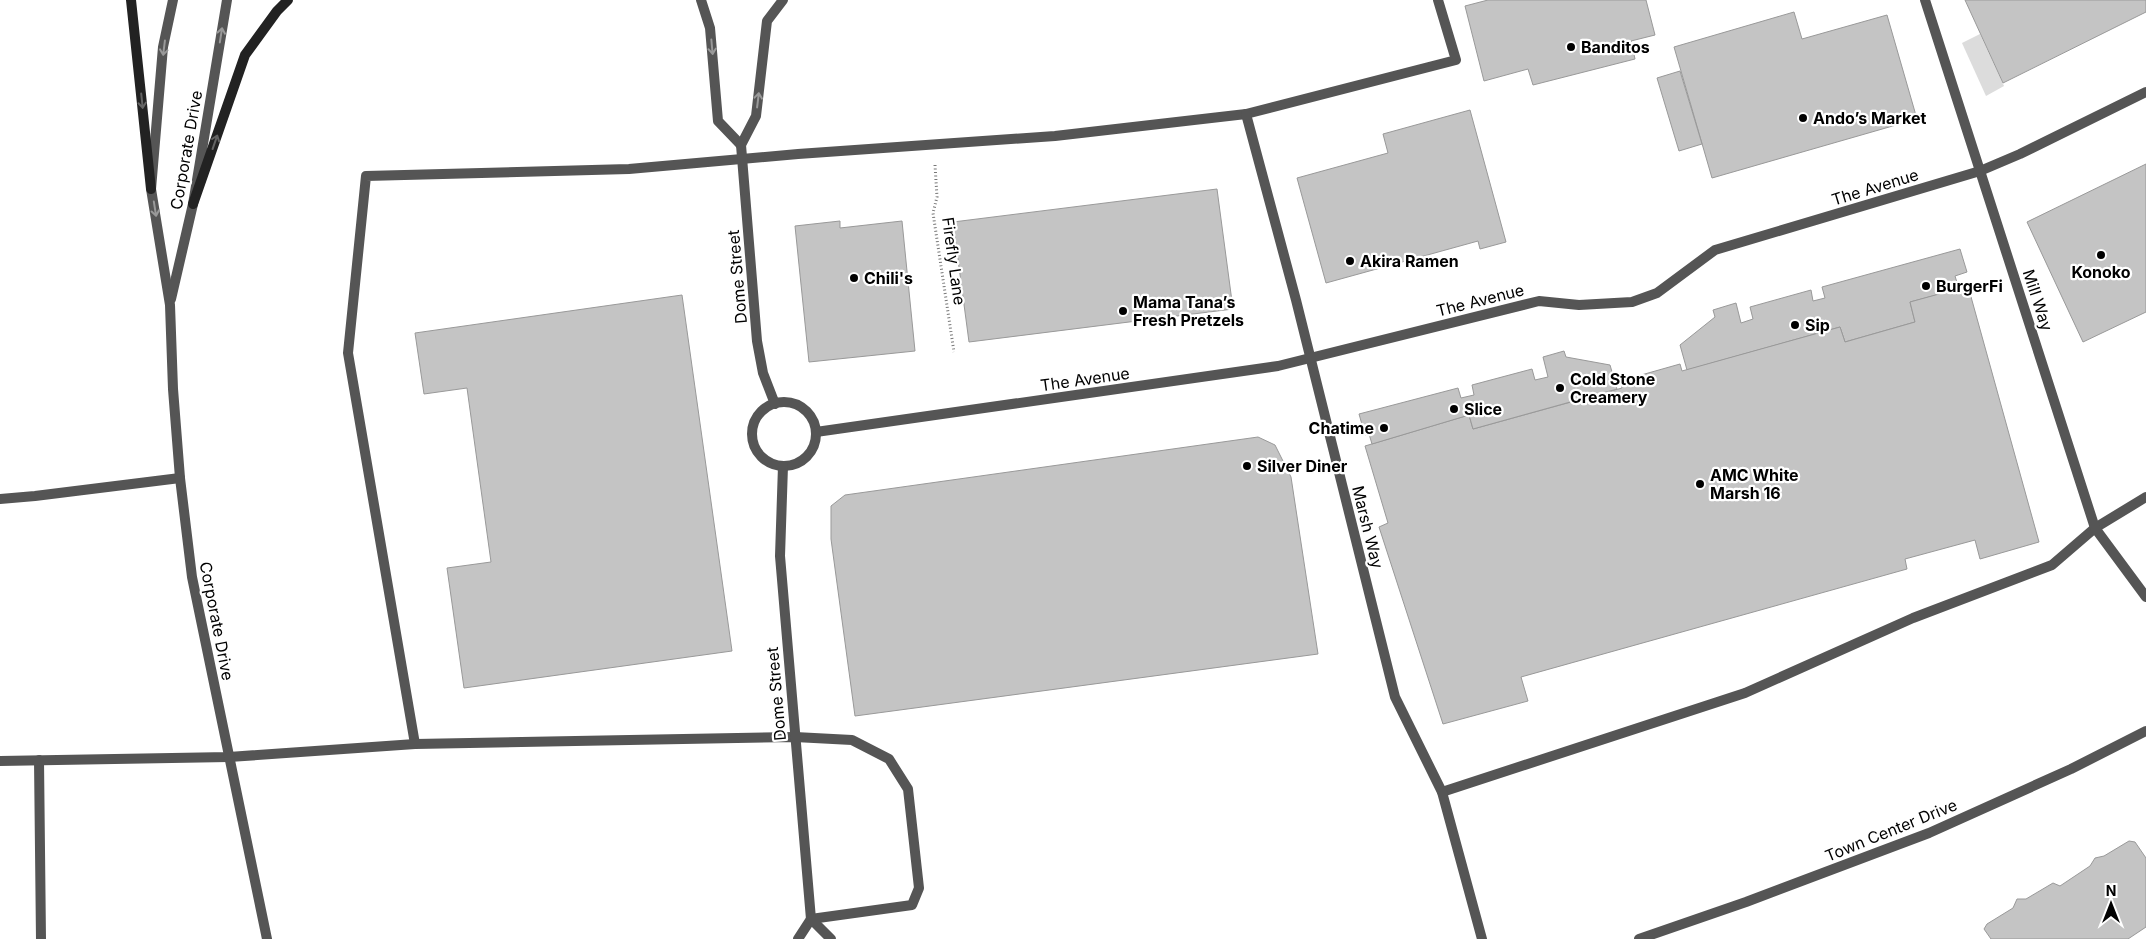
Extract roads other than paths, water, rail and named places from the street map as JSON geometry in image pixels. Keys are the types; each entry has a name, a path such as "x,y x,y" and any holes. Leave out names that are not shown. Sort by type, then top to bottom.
{"main road":[{"path":"131,0 152,189"},
{"path":"193,204 244,55 277,11 288,0"}],"street":[{"name":"Corporate Drive","path":"173,0 163,46 152,189 170,304 172,389 180,478 192,578 267,939"},
{"name":"Corporate Drive","path":"170,304 193,204 227,0"},
{"path":"701,0 710,28 718,121 741,145 756,116 767,22 783,0"},
{"path":"415,744 348,352 366,176 628,169 1056,136 1246,114 1456,60 1438,0"},
{"name":"Mill Way","path":"1925,0 2095,528 2146,598"},
{"name":"The Avenue","path":"816,432 1278,366 1539,301 1579,304 1632,302 1657,293 1715,250 1980,171 2020,154 2146,92"},
{"name":"Marsh Way","path":"1246,114 1311,359 1395,697 1442,792 1482,939"},
{"name":"Dome Street","path":"741,145 757,341 763,373 774,404"},
{"path":"784,402 802,408 814,423 816,432 810,452 794,464 783,466 765,460 753,444 752,434 758,415 774,404 784,402"},
{"name":"Dome Street","path":"783,466 780,556 811,919"},
{"path":"0,499 180,478"},
{"path":"1442,792 1745,693 1913,618 2052,565 2095,528 2146,497"},
{"name":"Town Center Drive","path":"1639,939 1746,902 1928,833 2071,769 2146,731"},
{"path":"0,761 229,757 415,744 795,737 852,740 889,759 908,789 919,888 912,905 811,919 798,939"},
{"path":"39,760 41,939"},
{"path":"811,919 831,939"}],"place":[{"name":"Banditos","path":"1571,47"},
{"name":"Ando’s Market","path":"1803,118"},
{"name":"Konoko","path":"2101,255"},
{"name":"Akira Ramen","path":"1350,261"},
{"name":"Chili's","path":"854,278"},
{"name":"BurgerFi","path":"1926,286"},
{"name":"Mama Tana’s Fresh Pretzels","path":"1123,311"},
{"name":"Sip","path":"1795,325"},
{"name":"Cold Stone Creamery","path":"1560,388"},
{"name":"Slice","path":"1454,409"},
{"name":"Chatime","path":"1384,428"},
{"name":"Silver Diner","path":"1247,466"},
{"name":"AMC White Marsh 16","path":"1700,484"}]}
